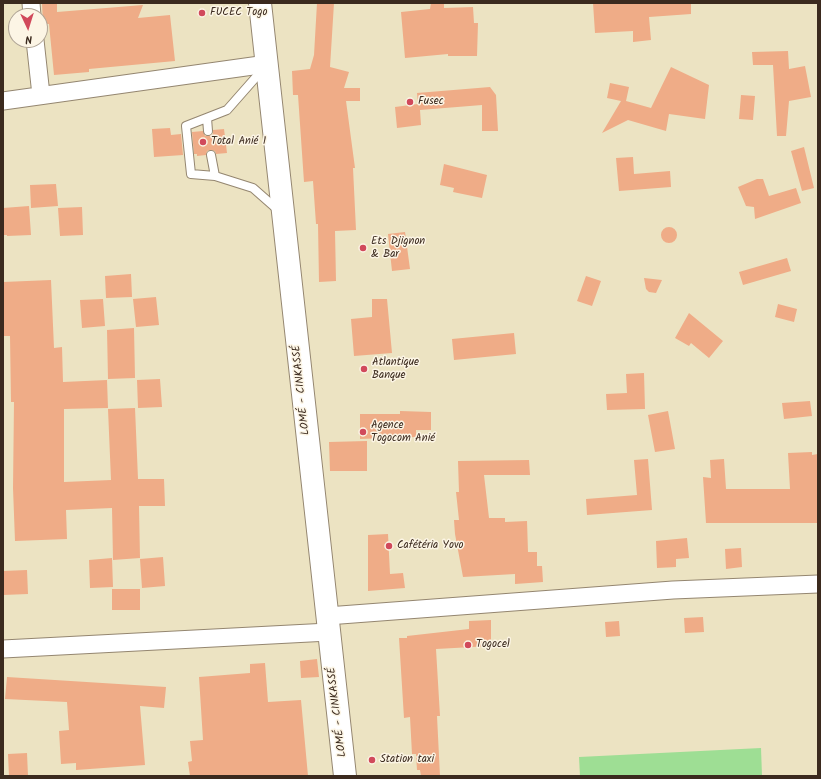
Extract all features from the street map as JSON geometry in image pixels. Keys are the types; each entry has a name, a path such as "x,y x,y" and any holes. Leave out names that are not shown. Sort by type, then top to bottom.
{"highway":[{"name":"LOMÉ - CINKASSÉ","path":"260,3 345,776"}],"street":[{"path":"36,48 42,95"},
{"path":"3,101 267,64"},
{"path":"3,649 328,624 673,590 818,584"}],"lane":[{"path":"267,64 227,110 186,126 191,174 215,176 253,188 283,214"},
{"path":"207,118 208,131"},
{"path":"211,155 215,176"}],"green space":[{"path":"761,748 762,776 580,776 579,757"}],"building":[{"path":"42,3 57,3 57,12 143,5 138,18 170,15 175,61 89,69 89,72 54,75 48,24 48,8 42,8"},
{"path":"317,3 334,3 330,67 349,72 344,88 360,88 360,101 346,101 355,168 353,168 356,230 335,231 336,281 319,282 318,224 316,224 313,181 304,182 298,95 293,95 292,71 310,69 314,55"},
{"path":"431,3 444,3 444,8 473,7 474,23 478,23 477,56 448,56 448,54 405,58 401,12 430,9"},
{"path":"593,3 691,3 691,14 649,17 651,40 633,42 633,31 595,33"},
{"path":"788,51 789,69 805,66 811,97 789,101 786,136 777,136 773,65 753,65 752,52"},
{"path":"671,67 709,85 705,119 669,114 666,131 628,120 602,133 621,101 607,98 610,83 629,87 626,101 651,108"},
{"path":"490,87 496,95 498,131 482,131 482,105 420,110 421,125 397,128 395,107 418,104 417,93"},
{"path":"741,95 755,96 753,120 739,119"},
{"path":"170,128 171,135 181,134 183,155 154,157 152,129"},
{"path":"224,129 227,153 216,154 215,151 210,150 207,151 206,155 197,156 197,154 194,154 192,132 203,131 205,136 209,136 213,134 213,130"},
{"path":"804,147 814,188 802,191 791,151"},
{"path":"633,157 634,174 670,171 671,187 619,191 616,158"},
{"path":"444,164 487,175 482,198 453,192 454,188 440,185"},
{"path":"757,179 763,179 769,196 796,188 801,203 755,219 754,207 746,206 738,187"},
{"path":"56,184 58,206 31,208 30,185"},
{"path":"29,206 31,235 3,235 3,208"},
{"path":"82,207 83,235 60,236 58,208"},
{"path":"666,227 672,227 677,232 675,241 672,243 666,243 661,238 661,232"},
{"path":"405,232 410,269 392,271 388,234"},
{"path":"787,258 791,271 743,285 739,272"},
{"path":"131,274 132,297 106,298 105,276"},
{"path":"586,276 601,281 592,306 577,301"},
{"path":"644,278 662,280 656,293 649,292 646,289"},
{"path":"51,280 54,348 62,347 63,382 107,380 108,408 64,409 64,482 111,480 108,409 135,408 138,479 164,479 165,506 139,506 140,558 113,560 112,508 66,510 67,539 15,541 13,488 14,402 11,402 10,336 3,336 3,282"},
{"path":"156,297 159,325 136,327 133,299"},
{"path":"103,299 105,326 82,328 80,300"},
{"path":"372,299 387,299 392,353 354,356 351,319 372,317"},
{"path":"778,304 797,309 794,322 775,317"},
{"path":"689,313 723,341 709,358 691,343 689,346 675,338"},
{"path":"134,328 135,378 108,379 107,330"},
{"path":"514,333 516,354 454,360 452,339"},
{"path":"644,373 645,409 607,410 606,394 627,393 626,374"},
{"path":"160,379 162,407 138,408 137,380"},
{"path":"810,401 812,416 784,419 782,403"},
{"path":"400,411 431,412 431,430 416,430 416,437 360,439 360,414 400,414"},
{"path":"668,411 675,449 655,452 648,415"},
{"path":"367,441 367,471 330,471 329,442"},
{"path":"812,452 812,455 818,454 818,523 706,523 703,477 711,478 710,460 724,459 726,489 790,489 788,453"},
{"path":"648,459 652,510 587,515 586,499 637,495 634,460"},
{"path":"529,460 530,475 484,475 489,518 505,518 505,522 527,521 528,552 537,552 537,566 542,566 543,582 515,584 515,574 463,577 454,520 459,520 456,492 459,492 458,461"},
{"path":"388,534 390,574 403,573 405,588 368,591 368,535"},
{"path":"687,538 689,558 676,559 676,567 657,568 656,541"},
{"path":"741,548 742,567 726,569 725,549"},
{"path":"163,557 165,586 142,588 140,559"},
{"path":"112,558 113,587 90,588 89,560"},
{"path":"27,570 28,594 3,595 3,571"},
{"path":"112,589 140,589 140,610 112,610"},
{"path":"703,617 704,632 685,633 684,618"},
{"path":"491,620 491,646 436,649 440,716 437,716 440,776 421,776 420,770 417,770 416,754 412,754 410,717 404,718 399,638 469,629 469,621"},
{"path":"619,621 620,636 606,637 605,622"},
{"path":"317,659 319,677 301,678 300,661"},
{"path":"265,663 268,702 301,700 308,776 190,776 188,762 192,761 190,741 203,740 199,677 250,673 250,664"},
{"path":"7,677 166,687 164,708 140,706 145,765 76,770 76,763 61,764 59,731 69,730 67,702 5,699"},
{"path":"27,753 28,776 9,776 8,754"}],"place":[{"name":"FUCEC Togo","path":"202,13"},
{"name":"Fusec","path":"410,102"},
{"name":"Total Anié 1","path":"203,142"},
{"name":"Ets Djignon & Bar","path":"363,248"},
{"name":"Atlantique Banque","path":"364,369"},
{"name":"Agence Togocom Anié","path":"363,432"},
{"name":"Cafétéria Yovo","path":"389,546"},
{"name":"Togocel","path":"468,645"},
{"name":"Station taxi","path":"372,760"}]}
